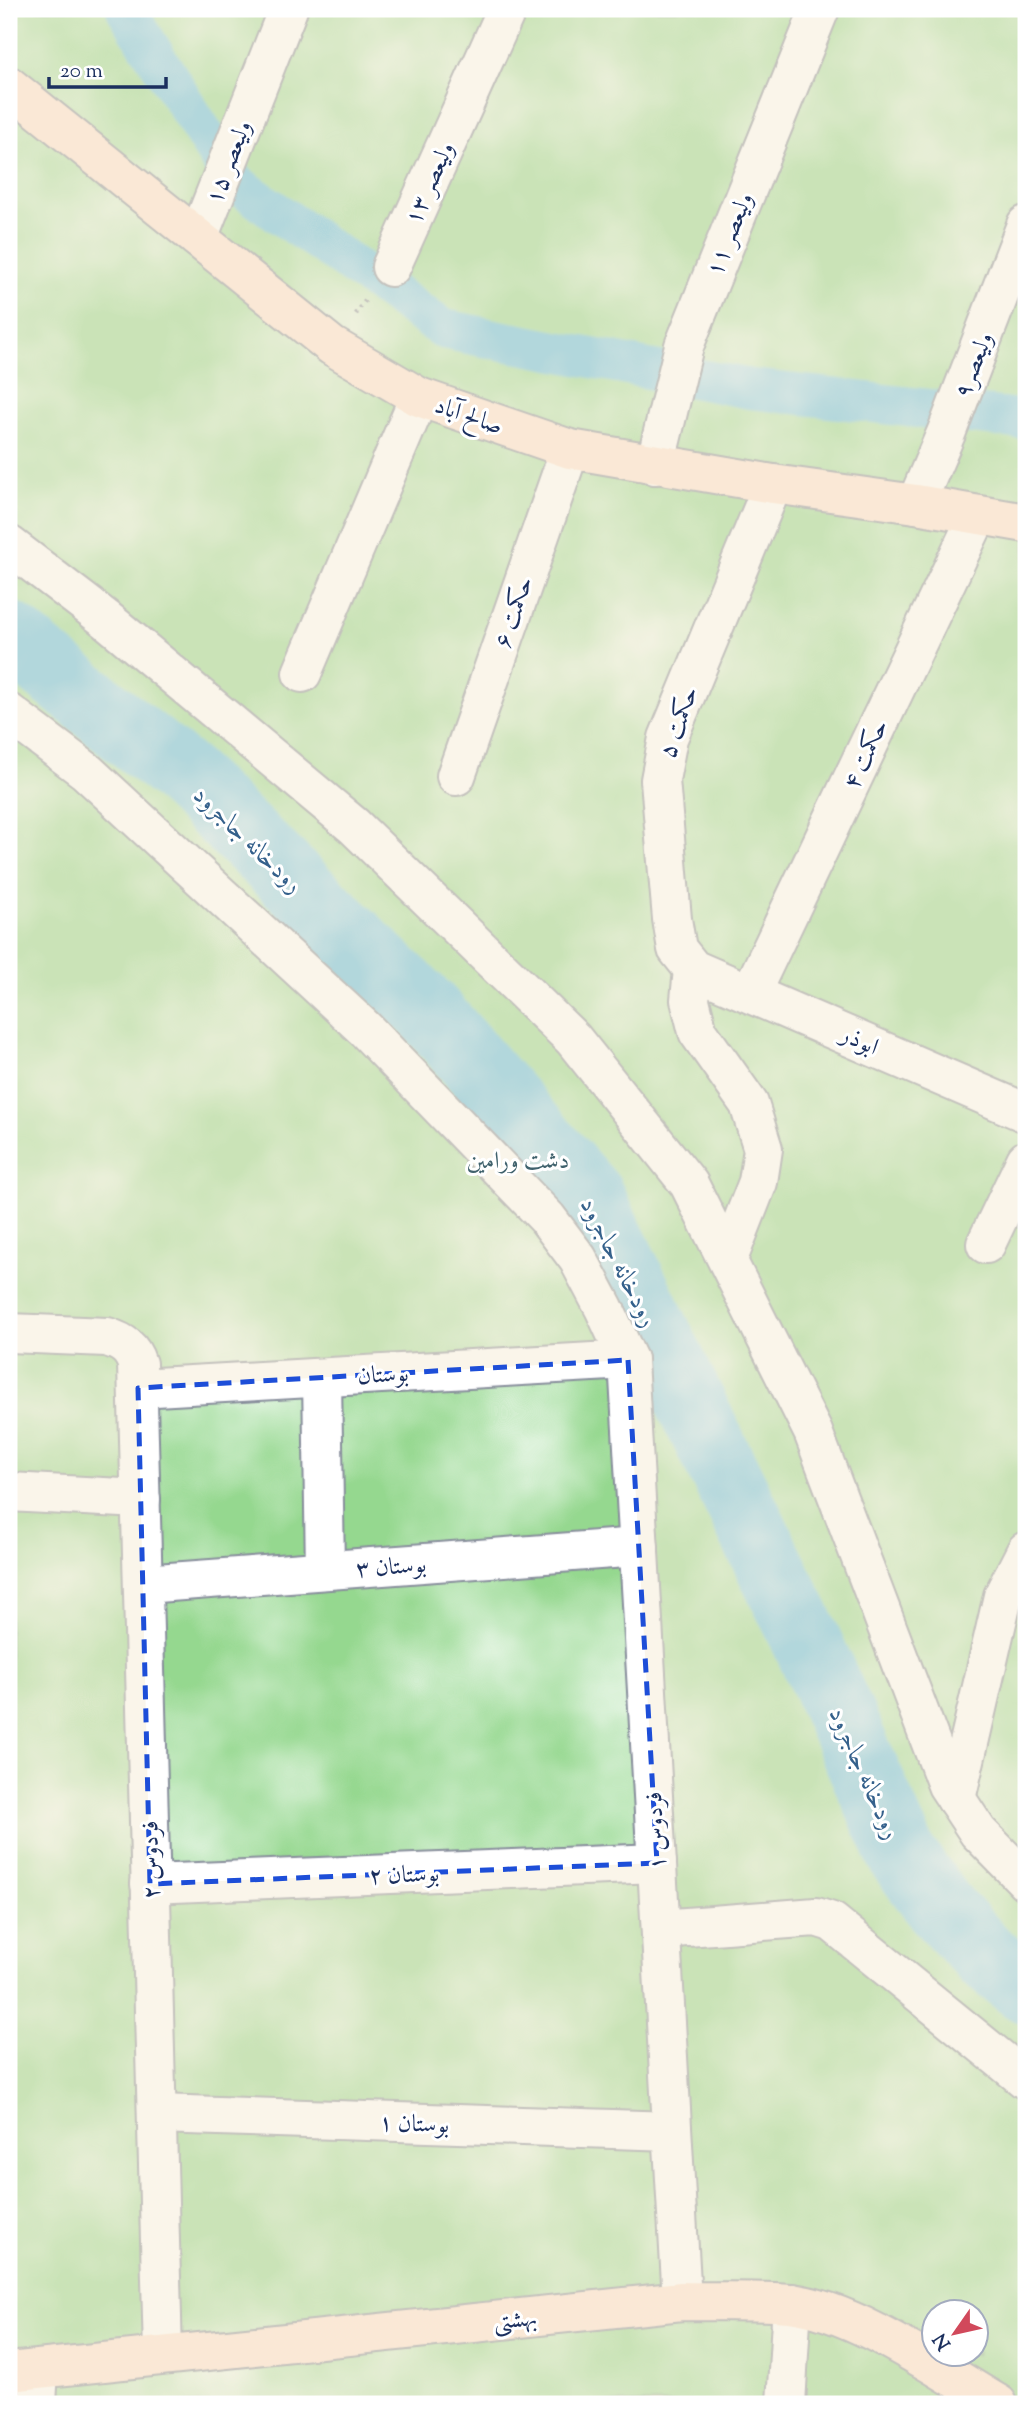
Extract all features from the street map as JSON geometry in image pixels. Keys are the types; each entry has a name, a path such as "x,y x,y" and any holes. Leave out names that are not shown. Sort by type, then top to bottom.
{"street":[{"name":"۱۵ ولیعصر","path":"198,238 288,9"},
{"name":"ولیعصر ۱۳","path":"391,267 507,9"},
{"name":"ولیعصر ۱۱","path":"655,465 684,346 820,9"},
{"name":"صالح آباد","path":"12,89 332,346 419,397 570,449 655,465 1026,523"},
{"name":"ولیعصر۹","path":"916,504 966,384 1026,225"},
{"path":"302,673 419,397"},
{"name":"حکمت ۶","path":"456,776 570,449"},
{"name":"حکمت ۵","path":"693,969 677,949 673,929 660,780 668,738 773,484"},
{"name":"حکمت ۴","path":"751,992 978,515"},
{"path":"9,545 107,620 354,826 573,1038 689,1184 813,1432 947,1786 978,1832 1026,1881"},
{"path":"9,713 86,771 365,1030 547,1218 578,1259 628,1360"},
{"path":"693,969 690,1000 698,1032 749,1104 763,1149 758,1182 728,1259"},
{"name":"ابوذر","path":"693,969 1026,1113"},
{"path":"986,1244 1026,1160"},
{"path":"9,1333 107,1337 122,1342 133,1353 137,1376"},
{"name":"بوستان","path":"137,1376 322,1378 628,1360"},
{"name":"فردوس ۱","path":"628,1360 682,2301"},
{"name":"فردوس ۲","path":"137,1376 163,2355"},
{"path":"322,1378 325,1570"},
{"path":"9,1492 141,1499"},
{"name":"بوستان ۳","path":"143,1584 639,1547"},
{"path":"956,1800 1003,1596 1026,1551"},
{"name":"بوستان ۲","path":"150,1884 657,1863"},
{"path":"661,1929 816,1917 832,1922 1026,2080"},
{"name":"بوستان ۱","path":"157,2114 672,2131"},
{"name":"بهشتی","path":"28,2382 163,2355 682,2301 792,2303 839,2316 874,2332 998,2404"},
{"path":"786,2404 792,2303"}],"path":[{"path":"332,346 391,267"}],"highlighted area":[{"path":"628,1360 657,1863 150,1884 138,1388"}],"green space":[{"name":"دشت ورامین","path":"9,9 1026,9 1026,2404 9,2404"}],"waterway":[{"path":"126,9 234,182 443,329 750,389 1026,420"},
{"name":"رودخانه جاجرود","path":"9,636 181,774 426,1009 589,1196 800,1626 903,1857 942,1910 987,1958 1026,1988"}]}
